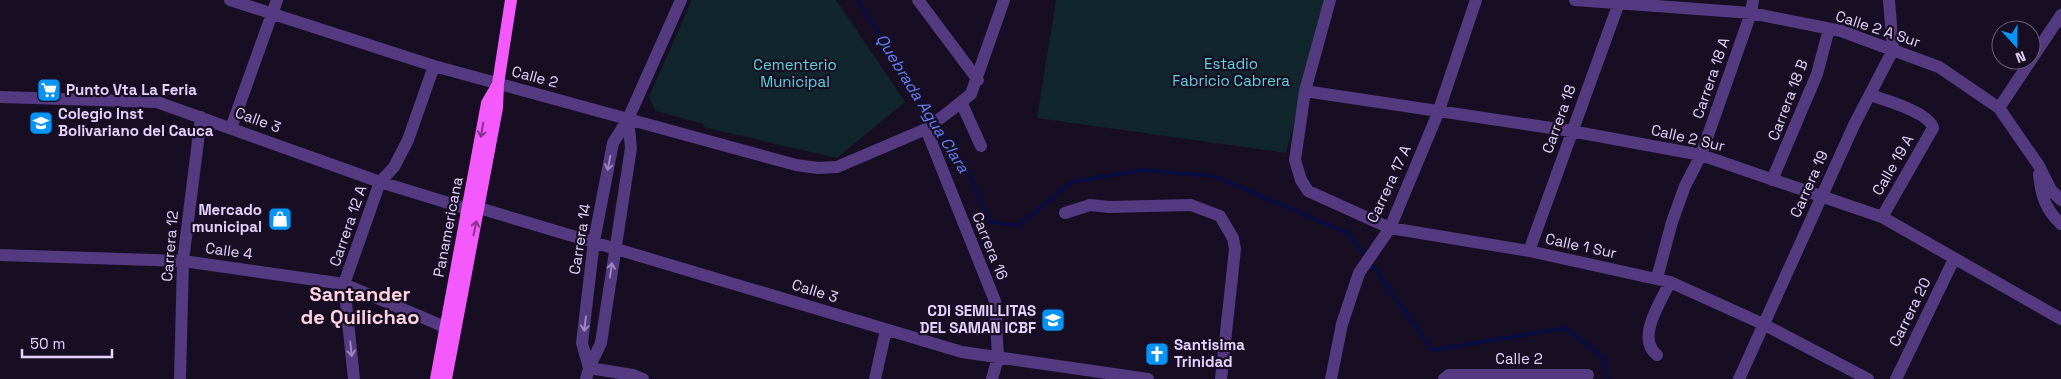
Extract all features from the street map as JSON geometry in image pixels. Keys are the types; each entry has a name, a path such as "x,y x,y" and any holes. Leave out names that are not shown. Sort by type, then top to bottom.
{"main road":[{"name":"Panamericana","path":"436,379 445,327 497,108 498,84 511,0"},
{"name":"Panamericana","path":"446,379 473,209"}],"street":[{"name":"Calle 2","path":"230,0 434,66 796,165 818,168 837,167 929,127"},
{"path":"231,128 274,14 277,0"},
{"name":"Carrera 14","path":"588,373 582,343 594,241 613,143 628,119 681,0"},
{"path":"918,0 978,80"},
{"path":"929,127 971,94 978,80 1004,0"},
{"path":"1305,91 1330,0"},
{"name":"Carrera 17 A","path":"1331,379 1342,324 1359,273 1386,232 1438,113 1476,0"},
{"name":"Calle 2 A Sur","path":"1575,0 1751,13 1841,31 1940,67 1999,108 2039,166 2051,190 2061,200"},
{"name":"Carrera 18 A","path":"1657,278 1679,204 1701,155 1751,13 1753,0"},
{"path":"1888,0 1893,50"},
{"name":"Carrera 18","path":"1529,251 1571,131 1620,2"},
{"path":"1999,108 2061,15"},
{"name":"Carrera 18 B","path":"1772,180 1817,74 1829,29"},
{"name":"Carrera 19","path":"1739,379 1854,125 1893,50"},
{"name":"Carrera 12 A","path":"354,379 344,284 380,182 394,168 408,140 434,66"},
{"name":"Calle 2 Sur","path":"1305,91 1438,113 1571,131 1701,155 1882,217 2061,319"},
{"name":"Calle 1 Sur","path":"1305,91 1295,160 1301,180 1308,191 1386,232 1529,251 1657,278 1670,282 1763,324 1868,379"},
{"name":"Calle 19 A","path":"1870,95 1899,104 1930,121 1933,128 1882,217"},
{"name":"Calle 3","path":"0,97 157,102 380,182 594,241 962,352 1141,378"},
{"path":"961,102 981,146"},
{"name":"Carrera 12","path":"180,379 182,261 201,117"},
{"name":"Carrera 14","path":"588,373 602,343 614,248 631,148 628,119"},
{"name":"Carrera 16","path":"929,127 995,301 998,358 992,379"},
{"name":"Calle 2 A Sur","path":"2039,166 2042,195 2049,213 2061,224"},
{"path":"1065,213 1090,205 1109,207 1191,206 1220,216 1233,238 1235,249 1221,379"},
{"name":"Calle 4","path":"0,255 182,261 344,284 445,327"},
{"name":"Carrera 20","path":"1896,379 1954,259"},
{"path":"1657,355 1651,347 1648,334 1670,282"},
{"path":"875,379 886,330"},
{"path":"588,373 633,375 643,379"},
{"name":"Calle 2","path":"1447,377 1588,375"}],"green space":[{"name":"Cementerio Municipal","path":"692,0 836,0 905,102 837,158 703,127 704,124 656,111 649,97"},
{"name":"Estadio Fabricio Cabrera","path":"1056,0 1326,0 1286,153 1037,118"}],"waterway":[{"name":"Quebrada Agua Clara","path":"858,0 921,102 965,165 990,222 1019,225 1072,182 1143,170 1214,176 1348,233 1366,257"},
{"name":"Quebrada Agua Clara","path":"1370,262 1433,350 1566,328 1605,360 1607,379"}],"place":[{"name":"Punto Vta La Feria","path":"49,90"},
{"name":"Colegio Inst Bolivariano del Cauca","path":"41,123"},
{"name":"Mercado municipal","path":"280,219"},
{"name":"CDI SEMILLITAS DEL SAMAN ICBF","path":"1053,320"},
{"name":"Santisima Trinidad","path":"1157,354"}],"district":[{"name":"Santander de Quilichao","path":"360,306"}]}
